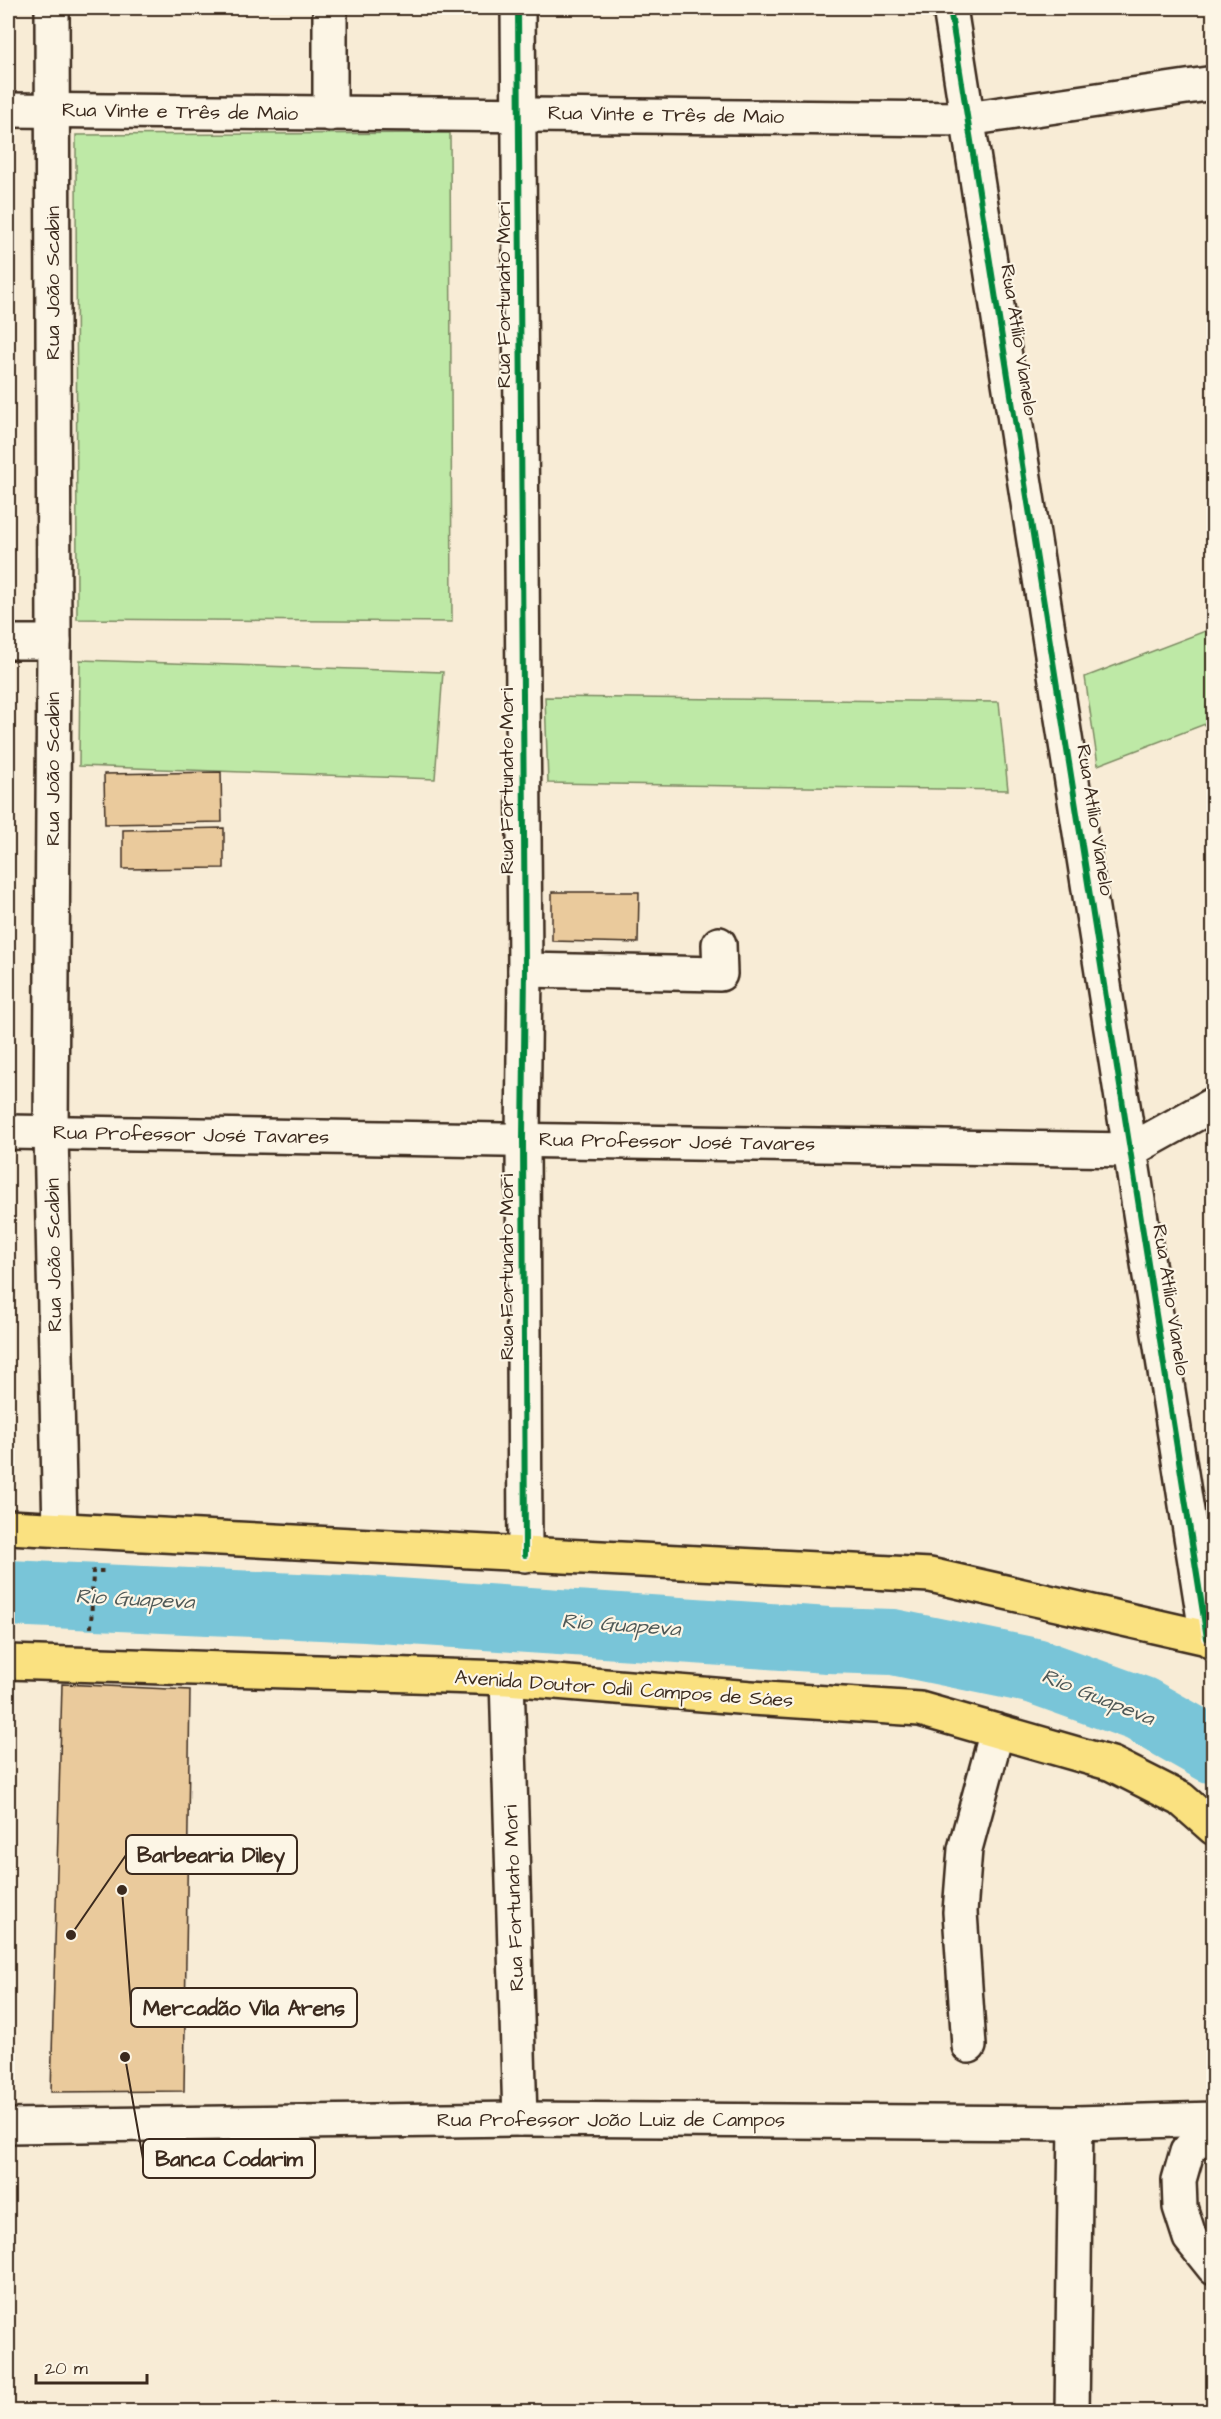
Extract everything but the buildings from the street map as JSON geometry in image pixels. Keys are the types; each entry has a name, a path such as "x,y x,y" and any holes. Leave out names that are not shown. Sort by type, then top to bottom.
{"main road":[{"path":"8,1527 930,1575 1210,1641"},
{"name":"Avenida Doutor Odil Campos de Sáes","path":"8,1662 507,1678 751,1698 920,1708 1112,1764 1181,1799 1214,1828"}],"street":[{"name":"Rua João Scabin","path":"52,8 54,642 51,1134 60,1530"},
{"path":"330,8 330,114"},
{"name":"Rua Fortunato Mori","path":"518,8 525,970 523,1139 525,1555"},
{"name":"Rua Atílio Vianelo","path":"950,8 1210,1641"},
{"name":"Rua Vinte e Três de Maio","path":"8,110 967,119 1214,83"},
{"path":"8,642 54,642"},
{"path":"525,970 720,974 719,944"},
{"path":"1131,1150 1214,1104"},
{"name":"Rua Professor José Tavares","path":"8,1132 1131,1150"},
{"name":"Rua Fortunato Mori","path":"507,1678 520,2119"},
{"path":"969,2046 960,1912 965,1849 997,1731"},
{"name":"Rua Professor João Luiz de Campos","path":"8,2126 520,2119 1076,2122 1214,2120"},
{"path":"1214,2120 1187,2152 1179,2180 1180,2207 1190,2238 1214,2268"},
{"path":"1072,2412 1076,2122"}],"path":[{"path":"91,1631 93,1571"}],"green space":[{"path":"450,133 452,622 77,619 76,135"},
{"path":"1213,628 1213,721 1098,765 1085,677"},
{"path":"80,660 443,672 435,779 79,766"},
{"path":"545,697 999,702 1008,790 548,783"}],"waterway":[{"name":"Rio Guapeva","path":"8,1593 366,1609 828,1640 893,1642 1035,1671 1140,1709 1214,1751"}],"cycle path":[{"path":"518,8 525,970 523,1139 525,1555"},
{"path":"950,8 1207,1638"}],"place":[{"name":"Mercadão Vila Arens","path":"122,1890"},
{"name":"Barbearia Diley","path":"71,1935"},
{"name":"Banca Codarim","path":"125,2057"}]}
